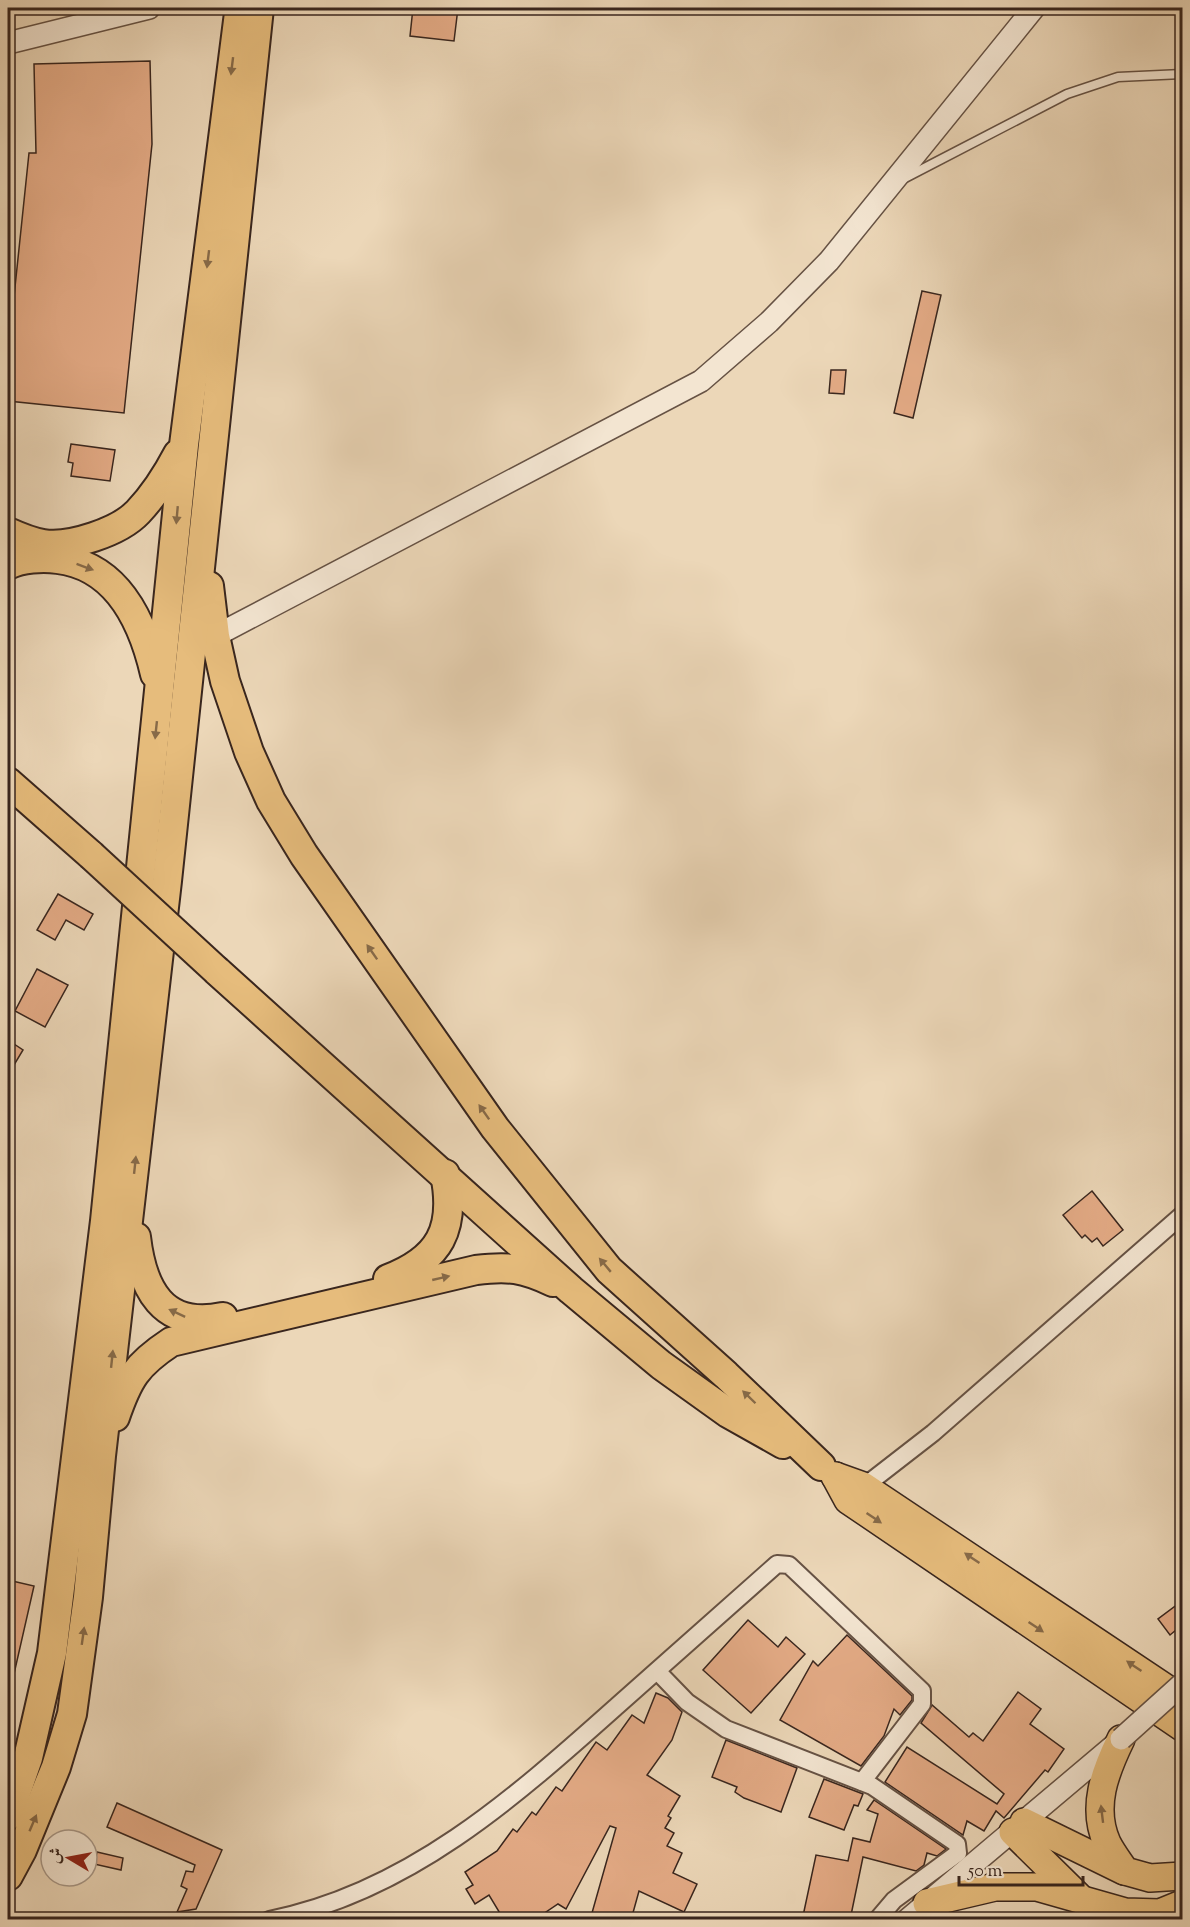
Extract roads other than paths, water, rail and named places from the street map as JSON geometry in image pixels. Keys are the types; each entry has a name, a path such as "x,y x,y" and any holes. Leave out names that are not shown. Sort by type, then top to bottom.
{"highway":[{"path":"8,1816 28,1758 52,1653 105,1221 184,445 239,8"},
{"path":"8,1876 22,1850 56,1767 72,1714 88,1597 101,1456 207,506 259,8"},
{"path":"8,532 44,544 70,543 104,533 136,514 161,485 184,445"},
{"path":"207,506 209,584 215,636 225,681 249,752 271,801 304,855 495,1128 609,1270 842,1482"},
{"path":"8,564 45,558 68,560 94,570 120,591 137,617 148,643 160,696"},
{"path":"8,782 571,1290 670,1372 728,1413 842,1482"},
{"path":"131,1198 139,1266 147,1288 166,1308 188,1318 207,1320 388,1279 412,1269 427,1259 442,1238 450,1198 445,1174"},
{"path":"101,1456 131,1377 147,1358 171,1342 476,1270 508,1266 526,1270 571,1290"}],"main road":[{"path":"842,1482 1182,1699"},
{"path":"842,1482 1182,1727"},
{"path":"1121,1739 1103,1776 1100,1808 1107,1842 1125,1871"},
{"path":"1019,1827 1125,1871 1150,1878 1182,1876"},
{"path":"1019,1827 1079,1897"},
{"path":"917,1911 995,1887 1037,1887 1079,1897 1125,1912 1161,1913 1182,1904"}],"street":[{"path":"8,44 148,8"},
{"path":"215,636 701,381 769,322 830,261 1034,8"},
{"path":"842,1482 933,1433 1182,1215"},
{"path":"268,1920 364,1891 438,1852 534,1780 777,1564 789,1565 924,1695 922,1704 862,1782"},
{"path":"657,1671 687,1702 726,1729 882,1792 959,1847 958,1853 894,1900 877,1920"},
{"path":"917,1911 1019,1827 1182,1684"}],"lane":[{"path":"891,184 1067,94 1118,77 1182,74"}]}
